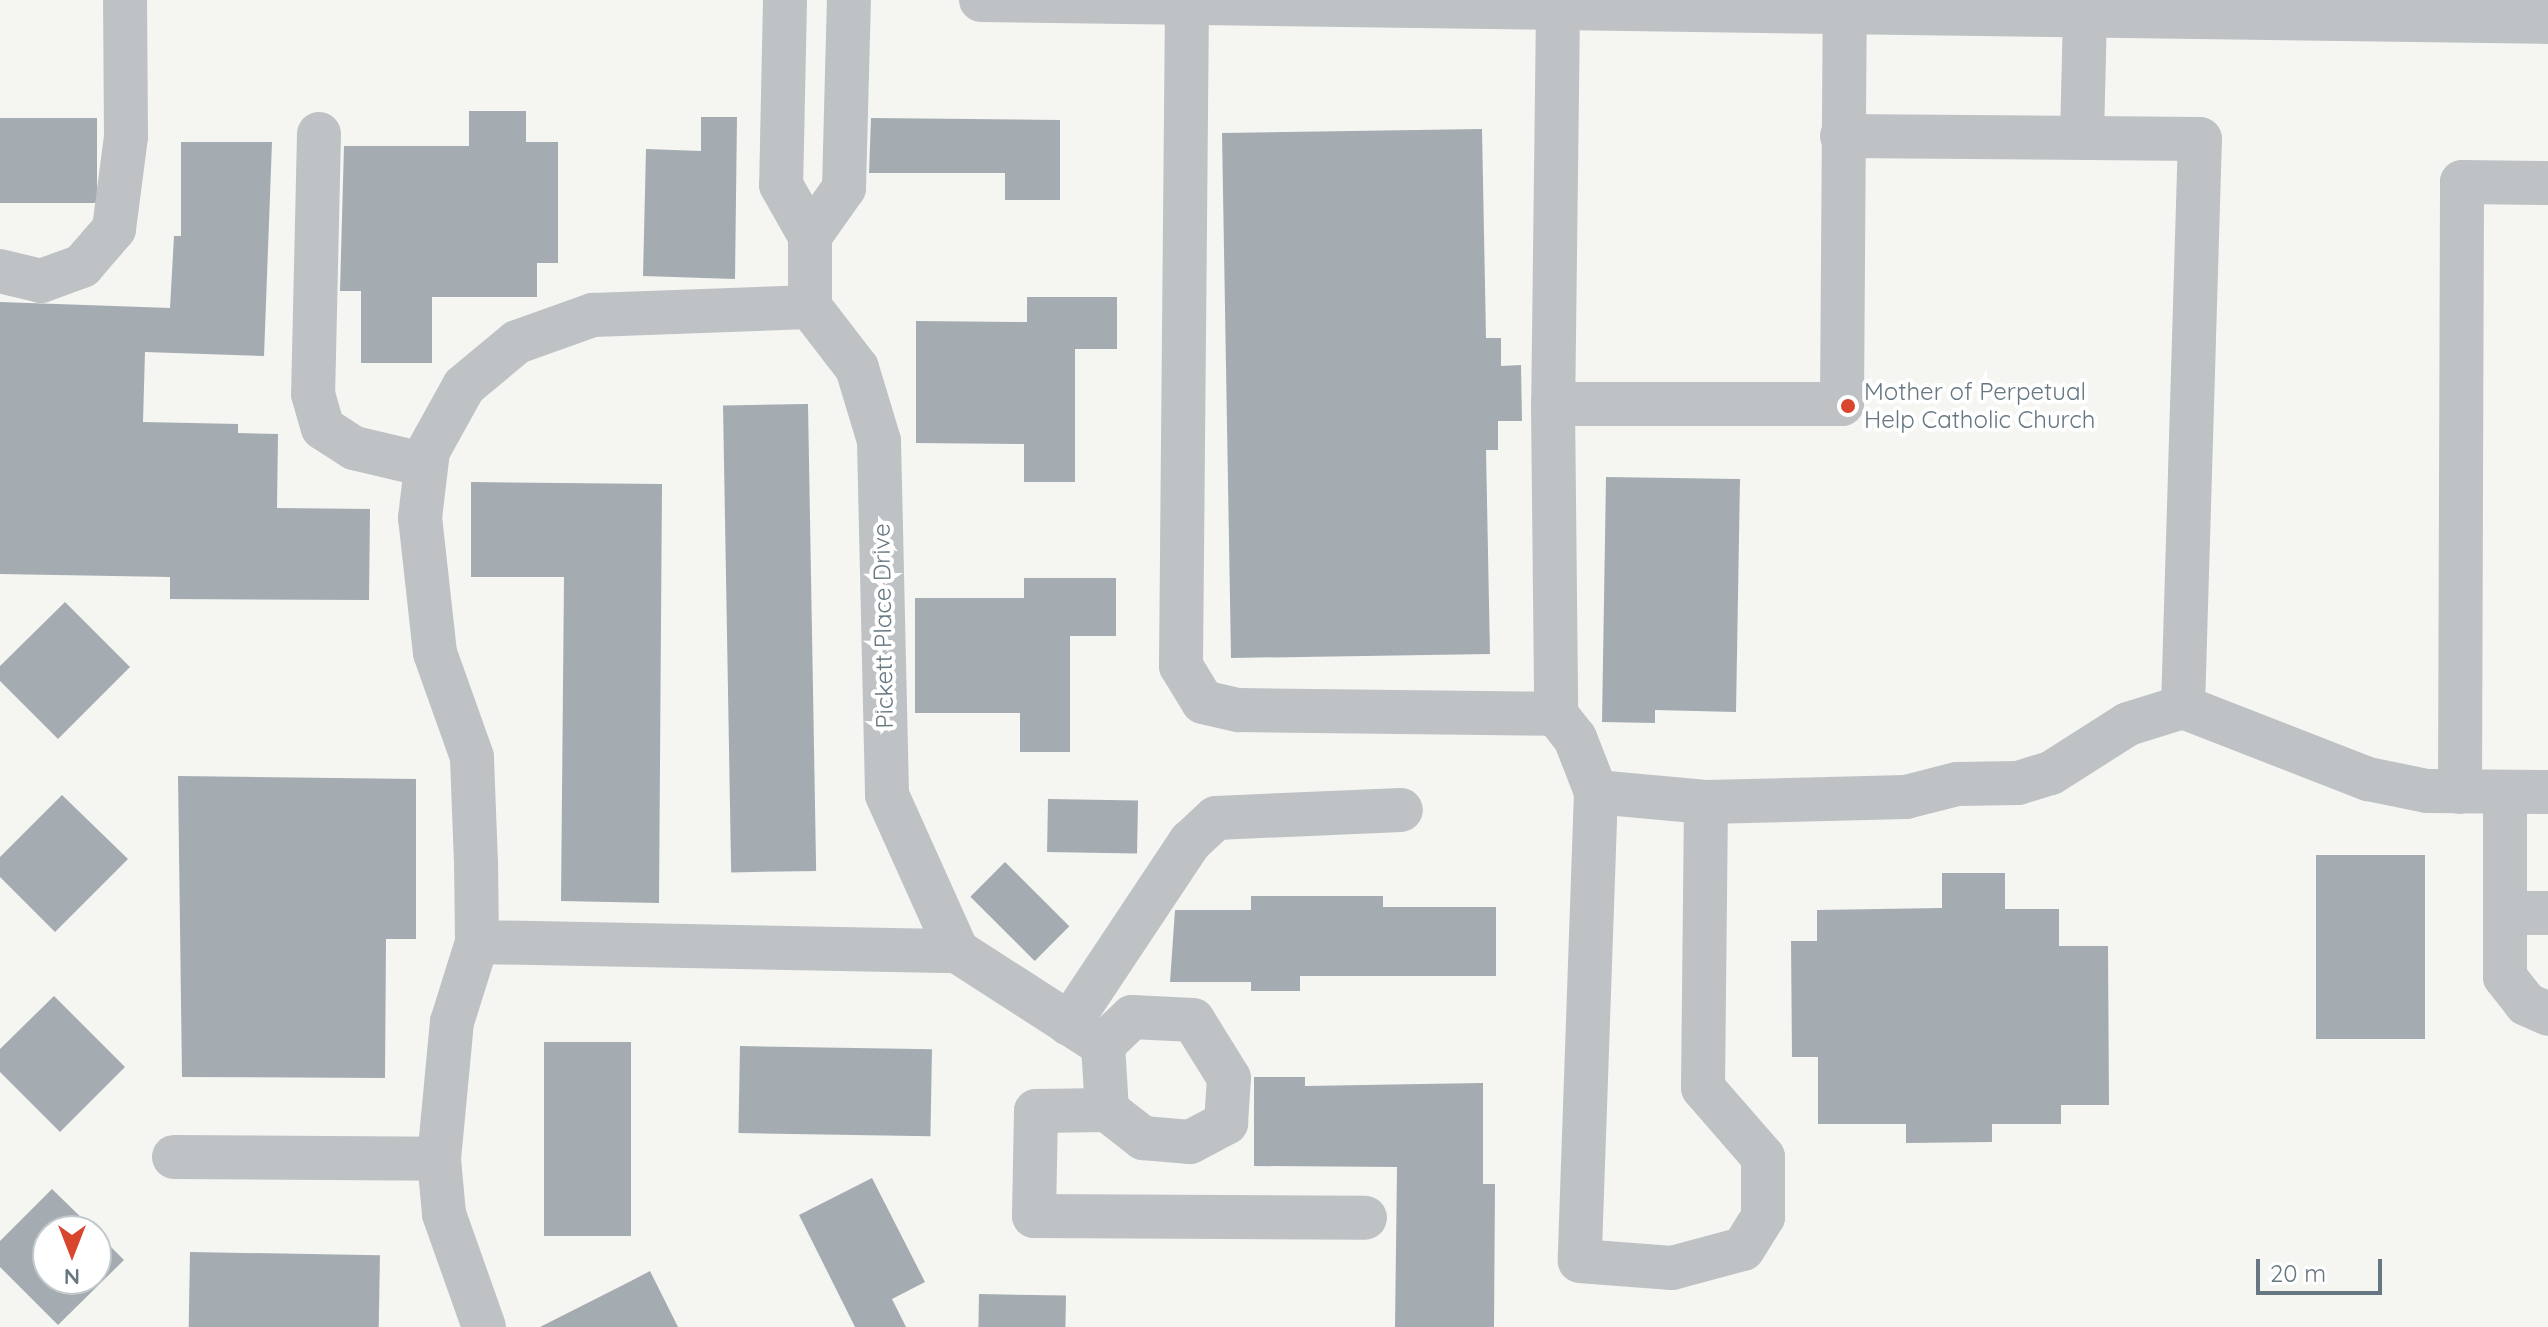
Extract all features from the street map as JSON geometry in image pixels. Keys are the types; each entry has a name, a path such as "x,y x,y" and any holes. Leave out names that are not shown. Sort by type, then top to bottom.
{"street":[{"path":"0,271 41,281 82,266 114,229 126,137 125,0"},
{"path":"484,1327 444,1214 439,1159 452,1022 477,942 472,757 435,653 420,518 426,465 464,386 517,342 593,315 810,307 810,236 781,185 785,0"},
{"path":"810,236 844,188 849,0"},
{"path":"981,0 1845,13 2414,10 2548,22"},
{"path":"1187,3 1181,666 1203,702 1239,710 1556,714"},
{"path":"1558,9 1553,404 1556,714 1575,738 1596,792 1580,1261 1672,1268 1743,1249 1763,1217 1763,1157 1703,1088 1706,802"},
{"path":"2082,137 2103,11"},
{"path":"1553,404 1842,404 1845,13"},
{"path":"319,134 313,394 323,428 354,448 426,465"},
{"path":"1842,136 2200,139 2183,707"},
{"path":"2460,792 2462,182 2548,183"},
{"name":"Pickett Place Drive","path":"810,307 857,368 879,441 887,795 957,951"},
{"path":"1596,792 1706,802 1906,797 1957,784 2018,783 2051,773 2128,724 2183,707 2368,779 2460,792 2548,792"},
{"path":"2505,792 2505,977 2526,1004 2548,1014"},
{"path":"1086,1034 1190,842 1216,818 1401,810"},
{"path":"2505,913 2548,913"},
{"path":"477,942 957,951 1086,1034 1107,1110 1143,1138 1190,1142 1226,1123 1229,1078 1193,1020 1132,1017 1086,1034"},
{"path":"1107,1110 1036,1111 1034,1216 1365,1218"},
{"path":"174,1157 439,1159"}],"building":[{"path":"469,111 526,111 526,142 558,142 558,263 537,263 537,297 432,297 432,363 361,363 361,291 340,291 344,146 469,146"},
{"path":"701,117 737,117 735,279 643,276 646,149 701,151"},
{"path":"0,118 97,118 97,203 0,203"},
{"path":"871,118 1060,120 1060,200 1005,200 1005,173 869,173"},
{"path":"1482,129 1486,338 1501,338 1501,366 1521,365 1522,421 1498,421 1498,450 1486,450 1490,654 1231,658 1222,133"},
{"path":"181,142 272,142 264,356 145,352 143,422 238,424 238,433 278,434 277,508 370,509 369,600 170,599 170,577 0,574 0,302 170,308 174,236 181,236"},
{"path":"1027,297 1117,297 1117,349 1075,349 1075,482 1024,482 1024,444 916,443 916,321 1027,322"},
{"path":"808,404 816,871 731,872 723,405"},
{"path":"1606,477 1740,479 1736,712 1655,710 1655,723 1602,722"},
{"path":"471,482 662,484 659,903 561,901 564,577 471,577"},
{"path":"1024,578 1116,578 1116,636 1070,636 1070,752 1020,752 1020,713 915,713 915,598 1024,598"},
{"path":"65,602 130,667 58,739 0,681 0,666"},
{"path":"178,776 416,779 416,939 386,939 385,1078 182,1077"},
{"path":"62,795 128,859 55,932 0,877 0,857"},
{"path":"1048,799 1138,801 1137,854 1047,852"},
{"path":"2316,855 2425,855 2425,1039 2316,1039"},
{"path":"1005,862 1069,926 1035,961 970,897"},
{"path":"1942,873 2005,873 2005,909 2059,909 2059,946 2108,946 2109,1105 2061,1105 2061,1124 1992,1124 1992,1142 1906,1143 1906,1124 1818,1124 1818,1057 1792,1057 1791,941 1817,941 1817,910 1942,908"},
{"path":"1251,896 1383,896 1383,907 1496,907 1496,976 1300,976 1300,991 1251,991 1251,982 1170,982 1175,910 1251,910"},
{"path":"54,996 125,1067 60,1132 0,1072 0,1049"},
{"path":"544,1042 631,1042 631,1236 544,1236"},
{"path":"740,1046 932,1049 930,1136 738,1133"},
{"path":"1254,1077 1305,1077 1305,1086 1483,1083 1483,1184 1495,1184 1494,1327 1395,1327 1397,1167 1254,1166"},
{"path":"872,1178 925,1282 892,1299 906,1327 855,1327 799,1215"},
{"path":"52,1189 79,1215 32,1215 32,1295 88,1295 58,1325 0,1267 0,1241"},
{"path":"112,1248 124,1260 112,1272"},
{"path":"190,1252 380,1255 379,1327 189,1327"},
{"path":"650,1271 678,1327 540,1327 631,1281"},
{"path":"979,1294 1066,1296 1065,1327 978,1327"}],"place":[{"name":"Mother of Perpetual Help Catholic Church","path":"1848,406"}]}
